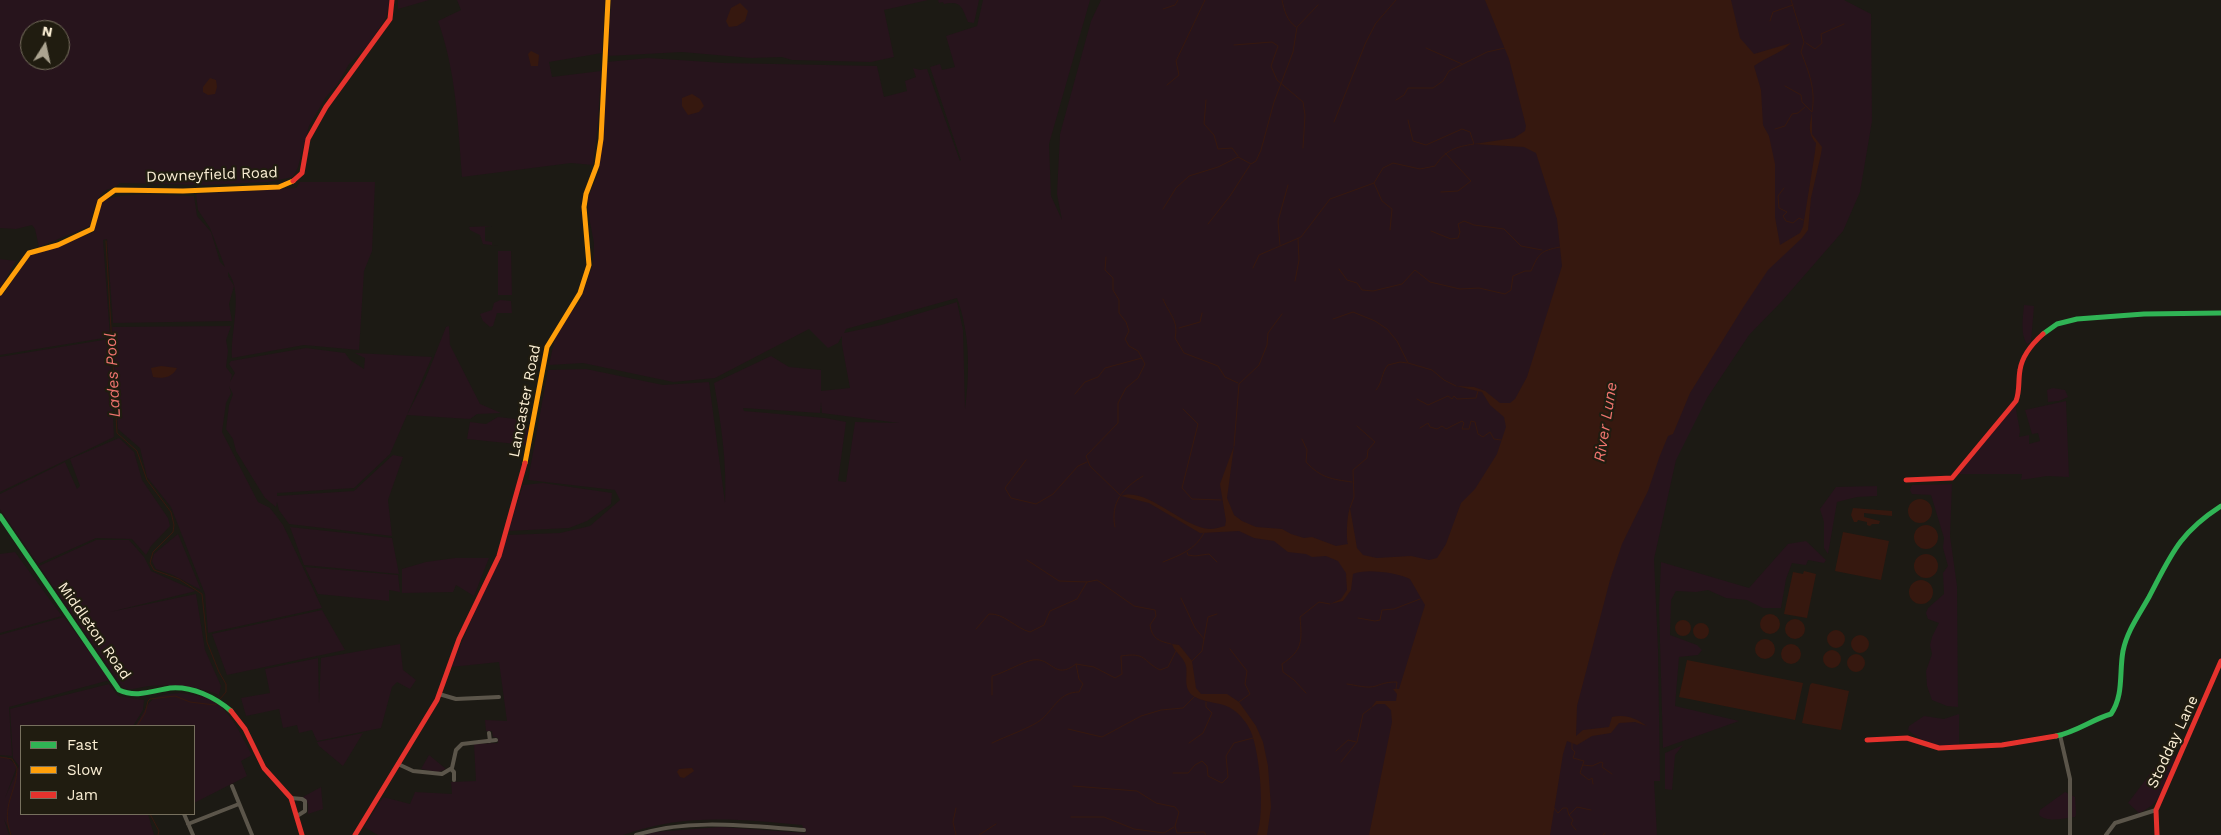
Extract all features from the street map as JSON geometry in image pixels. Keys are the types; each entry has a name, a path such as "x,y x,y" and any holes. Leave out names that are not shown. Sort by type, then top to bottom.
{"street":[{"name":"Downeyfield Road","path":"0,293 29,254 58,245 92,229 101,196 106,193 115,190 183,191 279,187 290,184 302,173 308,139 326,107 390,19 392,0"},
{"name":"Lancaster Road","path":"355,835 439,694 459,638 499,556 524,468 549,341 580,292 587,276 590,255 584,207 587,189 598,160 608,0"},
{"path":"1906,480 1952,478 2016,401 2019,396 2019,374 2022,361 2037,340 2055,325 2070,320 2122,314 2221,313"},
{"path":"1867,740 1913,739 1929,747 1953,748 2002,745 2060,736 2080,730 2098,718 2111,714 2115,710 2120,691 2123,651 2130,626 2179,542 2198,522 2221,506"},
{"name":"Middleton Road","path":"0,516 119,690 132,694 174,688 204,693 217,699 232,711 245,729 267,773 291,798 302,835"},
{"name":"Stodday Lane","path":"2157,835 2156,810 2221,661"},
{"path":"439,694 456,699 499,697"},
{"path":"489,733 490,741"},
{"path":"2060,736 2070,779 2070,835"},
{"path":"398,764 413,771 442,774 451,769 455,762 455,753 460,745 468,742 496,740"},
{"path":"451,769 454,772 454,780"},
{"path":"232,786 252,835"},
{"path":"291,798 305,801 305,811 297,816"},
{"path":"188,824 239,804"},
{"path":"2106,835 2115,823 2156,810"},
{"path":"184,815 193,835"},
{"path":"636,835 654,829 720,824 804,830"}],"shaded area":[{"path":"0,0 390,0 386,18 368,45 349,64 309,126 298,167 293,177 268,182 207,185 120,183 106,190 99,197 90,226 39,247 35,229 32,225 16,229 0,228"},
{"path":"398,0 429,0 398,9"},
{"path":"457,0 605,0 602,53 549,62 552,77 601,71 593,165 571,163 462,177 452,78 449,59 438,21 461,10"},
{"path":"611,0 928,0 884,10 894,57 871,62 792,60 782,57 751,58 682,52 608,56"},
{"path":"938,0 979,0 974,23 968,22 962,9 957,4 939,3"},
{"path":"983,0 1090,0 1049,144 1051,196 1062,220 1057,194 1060,134 1091,21 1101,0 1541,0 1593,184 1469,835 644,835 655,832 721,827 806,833 802,825 733,820 668,823 623,835 378,835 364,827 383,797 410,804 415,792 452,794 451,782 476,781 474,744 498,743 498,738 493,737 492,731 486,731 485,720 507,721 499,662 451,667 508,535 560,533 590,526 620,500 615,490 528,480 548,370 586,369 663,385 709,382 725,503 724,458 714,383 771,356 789,367 821,370 821,391 850,388 842,336 838,343 828,348 809,329 715,378 673,382 583,363 549,365 557,329 580,301 593,264 594,243 588,212 588,198 599,171 607,62 648,58 724,63 877,66 884,97 907,91 905,81 916,77 913,68 927,69 960,161 930,67 940,64 942,70 955,67 946,36 977,26","holes":["957,298 967,339 968,381 965,409 963,330 957,302 881,325 844,333 846,329","821,402 822,413 899,423 855,422 846,482 838,481 846,422 825,418 744,411 743,408 820,413"]},
{"path":"1576,0 1844,0 1871,14 1872,121 1860,192 1843,231 1782,301 1749,335 1707,398 1676,460 1654,559 1658,649 1660,781 1654,781 1657,835 1498,835 1548,708"},
{"path":"300,182 375,182 372,251 364,271 359,350 304,345 232,358 236,302 234,286 229,304 232,321 113,323 107,239 103,240 110,337 0,355 0,296 30,255 57,247 94,232 100,205 106,200 144,194 194,196 197,216 211,232 220,262 225,267 210,228 198,210 196,194 296,188","holes":["228,272 233,281 234,286 228,276"]},
{"path":"492,226 485,227 485,241 492,242 492,245 498,246 483,244 480,235 470,230 469,227"},
{"path":"498,251 511,251 512,295 498,295"},
{"path":"0,259 16,261 0,289"},
{"path":"500,300 511,301 512,313 497,313 493,326 490,327 483,321 480,314 492,310 494,303"},
{"path":"2024,305 2034,306 2031,342 2027,344 2023,330"},
{"path":"231,326 226,340 228,351 226,367 232,375 230,382 235,373 229,364 231,361 306,348 345,353 350,360 364,369 365,358 355,353 432,357 390,454 354,488 277,493 277,496 354,491 393,455 403,457 388,500 392,536 289,524 279,510 277,502 276,507 265,498 236,451 233,439 226,429 229,405 233,394 229,386 231,393 226,403 222,432 258,502 270,508 283,525 322,608 208,633 205,594 171,507 147,477 140,448 118,429 112,327"},
{"path":"449,326 450,345 480,404 501,413 477,414 470,419 407,415 425,380 446,327"},
{"path":"109,339 114,437 0,492 0,357"},
{"path":"2053,388 2065,390 2068,397 2059,401 2048,402 2047,390"},
{"path":"2066,401 2069,477 2047,476 2021,480 2022,474 1957,474 2015,404 2020,431 2019,437 2029,435 2029,444 2040,441 2038,433 2032,434 2025,410"},
{"path":"498,417 525,420 525,428 530,429 526,445 467,439 470,422 486,424"},
{"path":"119,438 134,452 142,480 168,518 170,526 151,546 146,555 132,539 96,538 38,564 0,509 0,494 65,462 77,489 80,486 70,459"},
{"path":"543,483 612,493 611,504 587,521 569,528 508,531 523,485"},
{"path":"1952,484 1950,536 1957,586 1958,707 1947,706 1932,700 1927,686 1926,671 1932,654 1930,645 1939,623 1928,619 1926,613 1928,608 1944,594 1943,573 1948,566 1943,548 1944,538 1931,495 1912,494 1910,490 1912,485"},
{"path":"1877,486 1877,496 1857,497 1837,502 1828,554 1824,548 1824,522 1820,509 1836,487"},
{"path":"290,527 392,538 399,574 304,565"},
{"path":"178,534 201,590 173,575 156,569 152,561 154,554"},
{"path":"96,540 129,540 144,557 151,571 196,591 110,612 196,594 205,650 221,686 219,695 193,688 168,685 123,688 39,566"},
{"path":"1806,541 1826,560 1824,563 1808,560 1806,565 1792,563 1786,579 1781,608 1763,608 1747,600 1726,598 1708,590 1696,592 1676,591 1671,600 1670,635 1697,645 1702,650 1698,655 1679,657 1675,706 1739,721 1663,748 1659,607 1661,562 1749,588 1788,544"},
{"path":"15,552 62,616 0,633 0,554"},
{"path":"455,558 489,558 474,596 456,585 453,592 402,593 402,569 426,562"},
{"path":"305,567 398,575 400,592 389,590 389,601 318,594"},
{"path":"322,610 345,650 227,675 212,634"},
{"path":"64,617 110,680 9,707 12,756 0,755 0,635"},
{"path":"400,644 403,670 416,680 410,689 397,682 392,687 381,728 317,741 312,730 299,733 297,725 283,728 279,709 246,716 241,698 270,693 265,669 318,658 319,704 321,658"},
{"path":"109,684 118,696 144,700 143,710 134,725 20,725 20,815 148,815 154,835 12,835 4,819 9,835 0,835 0,757 7,757 17,766 5,798 19,766 13,758 10,709"},
{"path":"180,693 203,697 220,706 227,713 252,755 241,761 247,776 195,802 195,725 136,725 151,701 161,695"},
{"path":"1959,714 1959,744 1945,746 1932,744 1908,730 1909,726 1924,716 1944,719"},
{"path":"363,733 343,766 319,746 317,742"},
{"path":"1683,745 1675,755 1672,790 1665,789 1665,753"},
{"path":"2168,754 2176,755 2164,789 2154,803 2139,813 2128,803 2163,757"},
{"path":"429,755 446,769 438,772 421,769"},
{"path":"321,787 323,809 308,814 308,804 303,797"},
{"path":"2065,792 2075,797 2075,817 2047,819 2039,815 2040,810"}],"water":[{"name":"River Lune","path":"1485,0 1731,0 1740,38 1754,54 1791,43 1754,66 1761,90 1763,125 1769,136 1775,164 1775,217 1780,245 1800,233 1803,227 1816,143 1810,132 1812,112 1812,134 1822,147 1811,198 1808,230 1768,270 1690,393 1673,434 1668,436 1648,491 1622,544 1610,580 1577,706 1576,736 1583,730 1609,727 1612,717 1617,716 1630,717 1647,726 1635,722 1619,723 1611,733 1592,736 1577,745 1567,741 1563,754 1550,835 1369,835 1392,722 1391,710 1385,704 1377,704 1371,708 1376,701 1396,701 1397,694 1393,689 1399,689 1425,605 1410,579 1382,572 1359,572 1353,574 1351,590 1343,601 1330,604 1341,599 1347,590 1346,573 1338,561 1326,556 1312,557 1306,554 1288,552 1274,541 1254,538 1239,531 1200,533 1149,503 1121,496 1142,497 1199,527 1210,529 1225,526 1226,521 1220,484 1234,446 1227,498 1234,515 1242,521 1256,527 1282,529 1291,534 1304,538 1312,537 1336,546 1348,544 1347,526 1350,508 1357,548 1363,555 1377,558 1411,556 1429,560 1437,558 1446,544 1461,503 1475,489 1497,454 1506,427 1504,417 1490,405 1482,392 1456,386 1474,387 1485,391 1500,403 1510,403 1515,399 1527,377 1562,266 1557,219 1536,153 1524,147 1474,144 1514,138 1525,131 1526,126 1509,59"},
{"path":"740,3 748,11 745,21 737,26 729,27 726,21 731,8"},
{"path":"531,51 539,55 538,66 531,66 528,54"},
{"path":"210,78 216,80 217,87 215,94 208,95 203,92 203,87"},
{"path":"692,94 700,99 704,106 699,112 688,115 682,106 682,98"},
{"path":"161,366 177,368 166,377 153,377 151,368"},
{"path":"1920,499 1929,502 1932,511 1929,520 1920,523 1911,520 1908,511 1911,502"},
{"path":"1853,508 1892,511 1892,516 1864,513 1864,517 1880,521 1879,524 1872,524 1870,526 1867,525 1867,522 1858,520 1854,522 1851,515"},
{"path":"1926,525 1935,528 1938,537 1935,546 1926,549 1917,546 1914,537 1917,528"},
{"path":"1843,532 1889,541 1881,580 1835,571"},
{"path":"1926,554 1935,557 1938,566 1935,575 1926,578 1917,575 1914,566 1917,557"},
{"path":"1804,571 1816,574 1807,618 1784,614 1793,572 1803,574"},
{"path":"1921,580 1930,583 1933,592 1930,601 1921,604 1912,601 1909,592 1912,583"},
{"path":"1770,614 1777,617 1780,624 1777,631 1770,634 1763,631 1760,624 1763,617"},
{"path":"1795,619 1802,622 1805,629 1802,636 1795,639 1788,636 1785,629 1788,622"},
{"path":"1683,620 1691,628 1683,636 1675,628"},
{"path":"1701,623 1709,631 1701,639 1693,631"},
{"path":"1836,630 1842,633 1845,639 1842,645 1836,648 1830,645 1827,639 1830,633"},
{"path":"1860,635 1866,638 1869,644 1866,650 1860,653 1854,650 1851,644 1854,638"},
{"path":"1765,639 1772,642 1775,649 1772,656 1765,659 1758,656 1755,649 1758,642"},
{"path":"1172,644 1179,645 1192,661 1196,688 1201,694 1227,694 1239,702 1256,726 1263,742 1268,766 1271,807 1267,835 1257,835 1261,813 1259,768 1250,729 1241,716 1228,706 1202,700 1189,692 1185,663"},
{"path":"1791,644 1798,647 1801,654 1798,661 1791,664 1784,661 1781,654 1784,647"},
{"path":"1832,650 1838,653 1841,659 1838,665 1832,668 1826,665 1823,659 1826,653"},
{"path":"1856,654 1862,657 1865,663 1862,669 1856,672 1850,669 1847,663 1850,657"},
{"path":"1687,660 1803,683 1795,720 1679,697"},
{"path":"1812,683 1849,691 1841,730 1802,723"},
{"path":"692,768 694,771 684,778 680,777 677,772 679,769"}],"waterway":[{"path":"1163,9 1175,5 1178,0"},
{"path":"1167,85 1179,75 1176,61 1205,0"},
{"path":"1282,0 1288,18 1296,27"},
{"path":"1334,122 1366,42 1376,23 1396,0"},
{"path":"1785,86 1801,95 1802,102 1812,112 1812,89 1801,52 1804,42 1791,0"},
{"path":"1163,209 1176,188 1189,176 1218,167 1238,157 1251,164 1256,161 1261,150 1274,102 1293,52 1297,27 1318,5"},
{"path":"1770,21 1773,12 1793,5"},
{"path":"1806,43 1815,49 1822,43 1821,34 1844,24"},
{"path":"1234,45 1272,42 1278,46 1271,66 1277,80 1303,102 1305,115 1303,148"},
{"path":"1426,48 1462,64"},
{"path":"1396,100 1404,95 1408,88 1433,88 1443,81 1449,71 1487,52 1505,48"},
{"path":"1206,100 1204,124 1214,135 1218,149 1232,148 1238,156"},
{"path":"1775,129 1785,126 1792,114 1798,113 1805,107"},
{"path":"1253,268 1259,255 1301,237 1330,199 1374,183 1383,168 1393,163 1420,169 1435,166 1443,156 1452,150 1474,144 1470,132 1462,129 1426,145 1413,141 1408,120"},
{"path":"1441,192 1458,191 1471,181 1445,153"},
{"path":"1208,224 1230,196 1250,165"},
{"path":"1374,183 1382,201 1392,209 1390,230"},
{"path":"1280,245 1278,221 1288,185"},
{"path":"1784,188 1778,196 1779,208 1787,212 1783,216 1786,221 1793,223 1799,218 1803,220"},
{"path":"1431,231 1451,239 1458,238 1460,232 1458,224 1464,221 1474,225 1504,229 1521,246 1542,250"},
{"path":"1295,281 1299,260 1298,238"},
{"name":"Lades Pool","path":"106,241 117,433 137,451 147,480 171,512 174,525 173,532 153,552 150,563 154,570 179,579 202,594 207,642 226,684 226,692 220,699"},
{"path":"1339,269 1347,280 1357,283 1362,290 1373,291 1402,284 1415,270 1430,282 1460,289 1479,288 1505,294 1511,290 1513,276 1525,271 1531,271 1541,254 1560,247"},
{"path":"1106,257 1105,270 1113,278 1113,290 1119,300 1119,313 1126,322 1129,331 1125,339 1129,346 1138,351 1145,364 1138,378 1126,388 1118,403 1118,423 1086,456 1090,466 1121,496"},
{"path":"1163,299 1175,322 1175,338 1184,353 1218,366 1225,377 1238,383"},
{"path":"1333,319 1353,312 1375,321 1387,329 1397,341 1408,363 1432,370 1444,380 1456,386"},
{"path":"1179,328 1200,322 1202,313"},
{"path":"1234,446 1239,384 1259,365 1267,345 1268,333 1282,314"},
{"path":"1075,394 1085,382 1098,377 1105,368 1142,358"},
{"path":"1376,390 1388,365 1400,362 1407,363"},
{"path":"1417,399 1428,405 1448,396 1452,399 1454,396 1457,399 1476,398 1478,391"},
{"path":"1183,409 1198,424 1182,488 1192,499 1221,500"},
{"path":"1420,428 1428,423 1430,427 1437,429 1442,426 1446,429 1462,421 1464,423 1462,429 1469,429 1471,421 1475,422 1478,434 1483,437 1490,432 1494,439 1501,440"},
{"path":"1350,508 1354,497 1353,470 1367,458 1368,450 1375,442 1357,426"},
{"path":"1302,439 1307,450 1306,462 1311,467 1327,477 1352,482"},
{"path":"1026,460 1005,488 1011,498 1036,504 1053,494 1078,466 1087,462"},
{"path":"1115,527 1114,510 1116,503 1124,491 1143,476"},
{"path":"1163,562 1192,548 1204,533"},
{"path":"1187,552 1188,555 1195,556 1209,554 1217,562"},
{"path":"1027,560 1059,581 1087,582"},
{"path":"976,629 989,614 994,614 1030,632 1044,625 1050,611 1077,599 1087,582 1097,580 1134,606 1155,610 1156,616 1150,625 1152,633 1160,640 1171,644"},
{"path":"1181,598 1195,628 1204,639 1202,651 1192,661"},
{"path":"1358,618 1380,620 1382,610 1394,609 1420,599"},
{"path":"1306,693 1294,680 1283,672 1282,664 1294,654 1300,644 1300,617 1319,602 1330,604"},
{"path":"1204,639 1208,617 1217,614"},
{"path":"1230,649 1247,671 1245,684 1250,694 1239,702"},
{"path":"992,695 992,676 1033,660 1039,660 1063,670 1069,669 1076,664 1094,667 1115,678 1122,674 1121,656 1140,656 1160,670 1168,667 1176,651"},
{"path":"992,743 1038,722 1062,697 1079,692 1083,684 1079,679 1076,664"},
{"path":"1347,684 1369,687 1397,682 1396,689"},
{"name":"Lades Pool","path":"138,725 145,713 150,699 175,696 190,702 215,705 218,702"},
{"path":"1068,729 1102,737 1141,716 1161,710 1183,708 1195,696"},
{"path":"1189,743 1203,733 1212,713 1206,707 1206,702"},
{"path":"1341,762 1357,742 1363,714 1371,708"},
{"path":"1173,773 1188,773 1195,765 1202,761 1207,766 1208,776 1222,783 1228,777 1226,756 1234,743 1253,738"},
{"path":"1336,751 1348,740 1356,742"},
{"path":"1572,743 1572,749 1575,752 1573,758 1584,761 1580,773 1589,780 1592,778 1593,784"},
{"path":"0,757 12,759 17,768 7,816 11,835"},
{"path":"1583,765 1592,766 1601,762 1603,763 1602,767 1612,774"},
{"path":"1073,786 1137,791 1156,803 1175,807 1179,812 1175,826 1177,833 1204,832 1206,835"},
{"path":"1554,808 1558,813 1563,808 1567,808 1569,815 1577,807 1591,810"},
{"path":"956,808 953,822 956,835"},
{"name":"Lades Pool","path":"151,815 159,831 158,835"},
{"path":"1569,815 1573,820 1571,824 1576,830"},
{"path":"1071,817 1104,817 1134,829 1164,833 1174,827"},
{"path":"979,835 996,824"}],"traffic: fast":[{"path":"2043,334 2057,324 2077,319 2144,314 2221,313"},
{"path":"2056,736 2111,714 2118,699 2123,651 2134,623 2178,546 2195,526 2221,506"},
{"path":"0,516 119,690 138,694 170,688 187,689 210,697 231,711"}],"traffic: slow":[{"path":"525,463 547,347 580,293 589,265 584,207 586,194 597,165 601,139 608,0"},
{"path":"0,293 29,253 58,245 92,229 100,201 115,190 183,191 279,187 293,181"}],"traffic: jam":[{"path":"293,181 302,173 308,139 326,107 390,19 392,0"},
{"path":"1906,480 1952,478 2016,401 2023,360 2043,334"},
{"path":"355,835 437,700 459,639 499,556 525,463"},
{"path":"2157,835 2156,810 2221,661"},
{"path":"231,711 245,729 264,768 291,798 302,835"},
{"path":"1867,740 1907,738 1939,748 2002,745 2056,736"}]}
